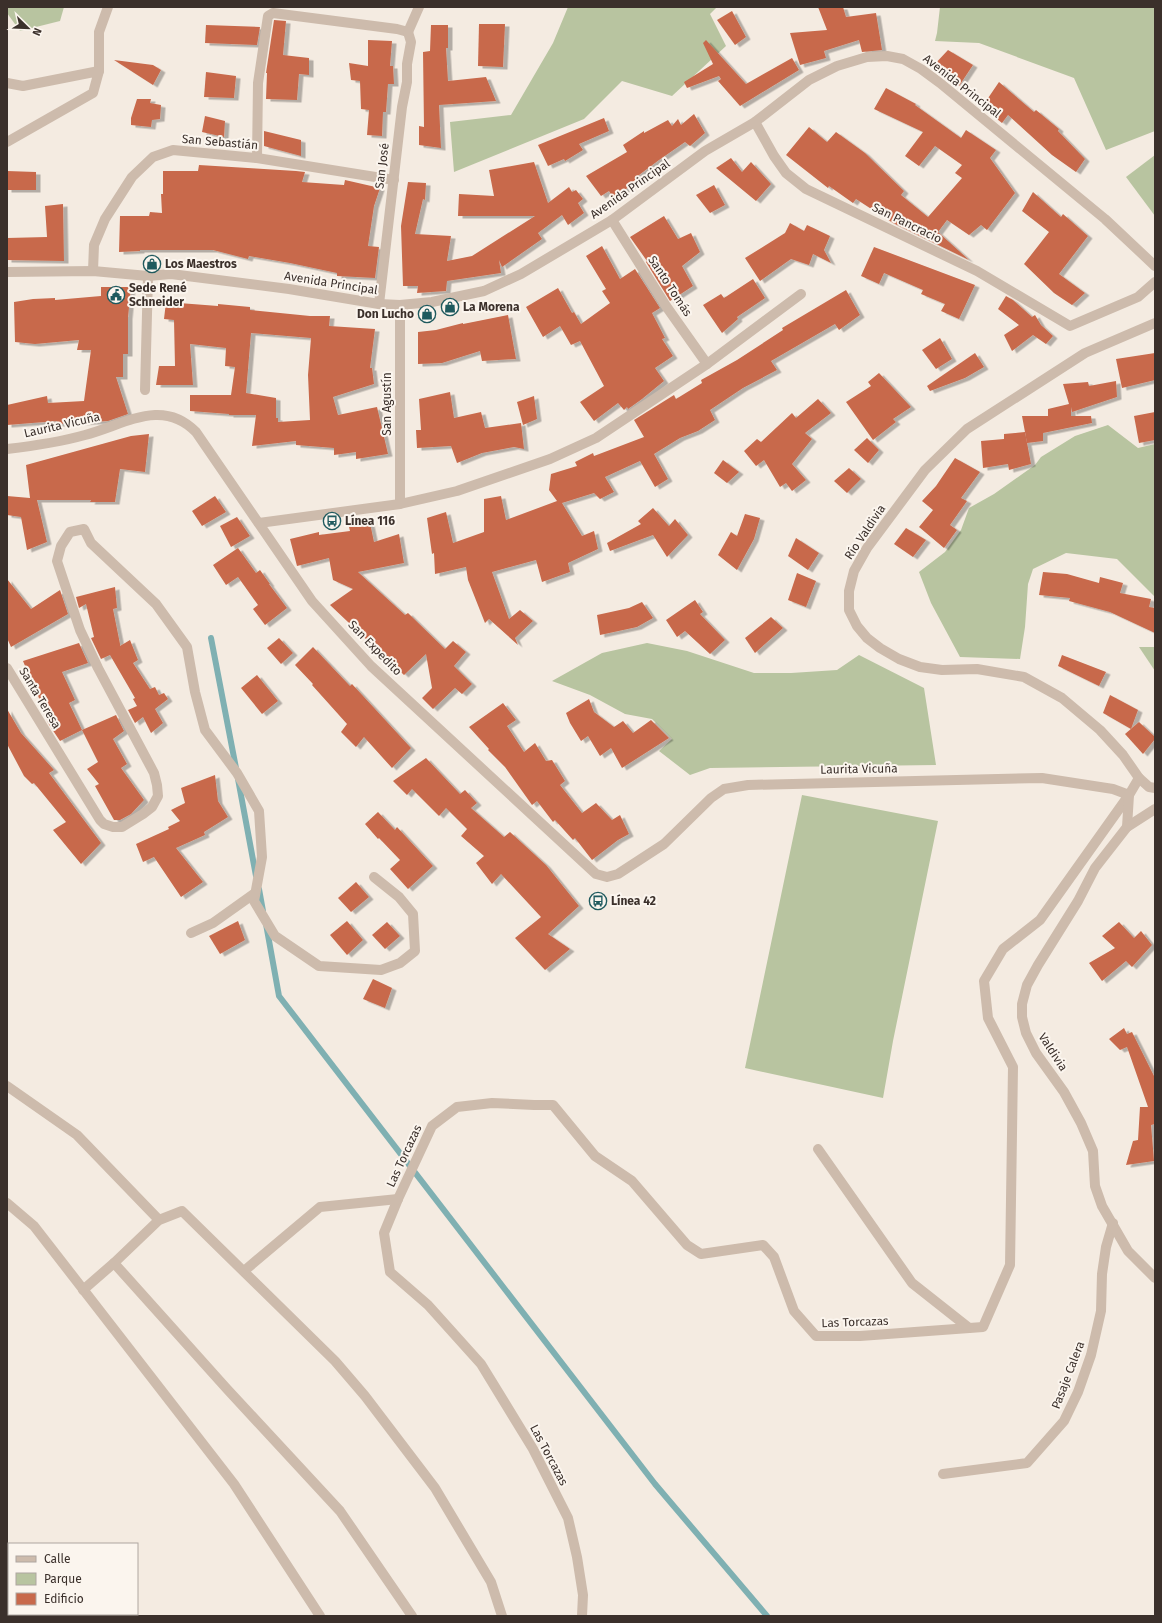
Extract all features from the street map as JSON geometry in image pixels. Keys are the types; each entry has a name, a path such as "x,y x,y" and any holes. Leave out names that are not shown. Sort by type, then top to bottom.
{"street":[{"path":"7,142 93,93 100,71 99,32 108,7"},
{"path":"257,158 258,83 268,16 273,13 397,29 408,32 419,7"},
{"name":"San José","path":"379,304 402,107 407,82 407,64 411,42 408,32"},
{"name":"Avenida Principal","path":"7,272 93,271 148,276 171,274 288,289 379,304 432,302 484,291 522,274 612,220 705,151 755,122 809,80 837,66 867,57 887,56 902,59 921,69 1105,219 1155,266"},
{"path":"7,83 23,86 100,71"},
{"name":"San Pancracio","path":"755,122 774,156 786,173 806,189 977,270 1070,326 1138,297 1155,282"},
{"name":"San Sebastián","path":"93,271 94,245 105,219 132,177 153,157 173,150 257,158 394,180"},
{"name":"Santo Tomás","path":"612,220 666,306 707,364"},
{"path":"145,390 148,276"},
{"path":"259,523 400,504 457,491 507,475 556,456 596,438 707,364 801,294"},
{"name":"San Agustín","path":"400,304 400,504"},
{"name":"Río Valdivia","path":"1155,323 1085,353 967,429 925,470 867,548 854,570 849,591 849,610 857,626 867,638 880,648 899,659 920,667 942,670 978,669 1024,677 1062,698 1100,730 1123,755 1139,778 1149,787 1155,788"},
{"name":"San Expedito","path":"145,416 164,415 186,422 196,432 312,601 371,666 596,874 607,877 618,874"},
{"name":"Laurita Vicuña","path":"7,449 86,435 145,416"},
{"name":"Santa Teresa","path":"7,668 94,811 104,824 114,827 122,827 144,814 152,807 158,796 154,773 95,662 80,630 57,561 61,546 70,532 84,529 91,543 156,604 187,647 195,692 205,730 237,773 258,811 262,857 255,893"},
{"name":"Laurita Vicuña","path":"618,874 664,844 711,798 724,789 742,786 1042,778 1113,789 1129,795"},
{"path":"1127,827 1129,795 1139,778"},
{"name":"Las Torcazas","path":"582,1616 582,1595 577,1557 568,1518 533,1449 481,1364 428,1305 390,1272 384,1233 432,1126 456,1108 492,1103 553,1105 595,1156 632,1181 687,1245 701,1254 763,1245 774,1257 794,1311 816,1336 860,1336 983,1327 1010,1265 1013,1067 988,1018 984,981 1003,949 1040,920 1129,795"},
{"name":"Valdivia","path":"1155,809 1127,827 1095,868 1078,901 1027,985 1022,1004 1022,1017 1026,1033 1036,1054 1064,1092 1081,1123 1093,1151 1095,1186 1102,1206 1128,1251 1155,1278"},
{"path":"255,893 254,901 275,936 319,966 381,970 400,962 415,951 415,935 413,914 399,897 374,877"},
{"path":"190,933 213,923 255,893"},
{"path":"7,1086 77,1135 159,1220"},
{"path":"818,1149 912,1283 969,1328"},
{"path":"244,1271 320,1207 398,1200"},
{"path":"7,1203 34,1226 234,1484 320,1616"},
{"path":"83,1290 159,1220 182,1211 335,1361 365,1396 435,1488 491,1582 502,1616"},
{"name":"Pasaje Calera","path":"943,1474 1027,1463 1064,1422 1078,1392 1091,1355 1101,1311 1102,1274 1106,1247 1113,1223"},
{"path":"114,1263 227,1389 340,1511 412,1616"}],"green space":[{"path":"7,7 64,7 60,21 20,31 7,13"},
{"path":"568,7 717,7 710,14 726,46 672,96 622,81 584,119 454,172 450,122 511,115 553,43"},
{"path":"940,7 1155,7 1155,131 1106,150 1074,78 979,43 935,41"},
{"path":"1155,155 1155,216 1126,177"},
{"path":"1108,425 1138,448 1155,444 1155,597 1117,559 1066,553 1033,569 1028,584 1025,627 1020,659 960,657 931,603 919,572 945,552 961,530 969,508 994,494 1035,465 1041,457 1075,436"},
{"path":"647,643 687,651 754,673 791,673 837,670 859,655 924,688 936,765 710,768 690,775 659,751 672,739 652,719 625,714 590,695 552,681 602,653"},
{"path":"1139,647 1155,647 1155,671"},
{"path":"802,795 938,821 893,1041 883,1098 745,1068"}],"building":[{"path":"818,7 843,7 846,17 876,13 882,50 862,52 859,40 824,51 826,58 800,65 790,33 827,30"},
{"path":"732,11 746,37 735,45 717,20"},
{"path":"274,20 286,21 283,55 309,58 309,75 299,74 297,100 266,99 266,73"},
{"path":"479,24 505,24 503,67 478,66"},
{"path":"206,25 260,27 257,45 205,43"},
{"path":"431,25 448,25 448,48 446,48 448,81 486,77 496,101 439,105 441,148 419,145 419,126 424,127 423,52 430,51"},
{"path":"368,40 392,41 390,66 393,66 394,84 388,84 386,112 383,112 382,136 367,135 369,110 361,109 360,81 351,80 349,63 368,66"},
{"path":"706,40 746,84 792,58 799,70 740,106 718,81 721,79 719,76 687,88 684,82 713,64 703,43"},
{"path":"948,50 973,65 959,86 933,66"},
{"path":"114,60 153,65 161,70 153,85"},
{"path":"206,72 236,76 234,98 204,97"},
{"path":"999,82 1034,112 1036,110 1059,129 1058,131 1085,159 1076,172 1052,155 1008,115 1002,123 982,107"},
{"path":"886,88 916,104 915,105 961,138 966,130 996,150 990,158 1015,193 987,230 981,225 969,235 947,220 938,232 969,260 893,223 856,199 853,203 829,186 828,188 786,155 809,127 827,142 836,132 865,153 904,191 901,195 928,217 962,178 955,173 962,165 935,146 919,166 905,156 923,132 874,109"},
{"path":"137,99 151,99 150,103 161,105 160,119 152,120 151,127 131,125 131,118"},
{"path":"694,114 705,133 690,146 685,142 659,160 635,178 637,182 613,197 609,191 601,196 586,176 627,152 623,145 644,131 644,133 668,120 672,126 678,119 681,125"},
{"path":"205,116 225,121 224,137 202,132"},
{"path":"604,118 609,131 579,144 583,150 565,161 564,159 548,166 538,145"},
{"path":"264,131 301,140 301,156 264,146"},
{"path":"731,158 742,172 751,162 771,184 756,201 716,168"},
{"path":"534,162 548,203 569,187 572,192 576,190 583,199 578,203 584,213 568,225 562,215 538,233 542,239 502,267 499,260 501,273 447,281 446,291 417,293 418,286 403,286 401,226 408,182 426,183 425,200 423,199 415,234 451,236 447,261 472,256 535,216 458,216 459,194 494,196 489,170"},
{"path":"199,165 305,172 302,182 344,185 345,180 380,188 374,206 368,246 379,247 375,278 337,276 337,273 290,263 249,256 248,259 213,250 140,250 119,252 120,216 149,216 150,212 162,213 161,194 163,194 163,171 198,171"},
{"path":"7,171 36,172 36,190 7,190"},
{"path":"714,185 725,205 710,213 696,195"},
{"path":"1033,192 1061,217 1063,214 1088,236 1059,274 1085,293 1072,305 1054,293 1024,264 1049,232 1022,211"},
{"path":"63,204 64,261 7,260 7,238 47,237 45,206"},
{"path":"664,216 678,239 691,233 700,252 682,266 693,286 670,301 646,262 647,261 630,237"},
{"path":"790,223 804,231 807,225 830,236 824,250 831,263 813,254 809,265 791,259 760,281 745,258 785,233"},
{"path":"602,246 620,279 635,269 660,308 652,313 665,338 662,339 673,356 655,368 664,381 628,409 627,407 624,410 618,403 594,421 580,402 604,386 580,341 571,345 560,326 543,337 526,307 558,288 572,313 574,312 581,324 610,303 602,291 606,289 586,256"},
{"path":"874,247 975,285 959,319 941,311 945,304 921,294 923,290 884,273 879,284 861,276"},
{"path":"753,279 765,298 737,317 738,319 722,333 703,305 721,294 724,298"},
{"path":"101,287 131,287 128,317 128,354 123,354 123,377 116,377 128,414 108,421 57,424 57,421 7,425 7,405 47,396 48,403 84,401 91,350 77,350 79,340 35,344 15,342 14,302 33,299 55,298 55,300 101,296"},
{"path":"846,290 860,315 839,330 835,324 771,361 777,370 743,388 710,410 715,420 698,431 680,438 654,454 668,479 655,487 640,461 605,477 614,492 600,499 594,493 562,503 582,536 594,531 598,549 568,563 570,572 542,582 536,560 492,572 509,619 520,610 533,621 515,638 518,645 489,619 485,623 468,580 466,567 435,574 434,553 432,554 427,518 446,512 453,543 484,532 484,499 501,496 506,520 557,501 549,490 551,474 577,466 575,462 593,453 594,456 644,437 634,420 674,395 676,399 702,383 701,380 737,360 783,330 782,328"},
{"path":"1006,296 1013,300 1032,317 1035,315 1041,325 1053,336 1046,344 1033,335 1012,351 1004,335 1019,325 998,309"},
{"path":"166,302 218,306 218,304 250,307 250,310 310,316 330,316 329,326 375,329 370,368 372,368 374,384 333,397 338,415 377,407 388,454 356,459 356,452 334,455 334,448 296,445 296,441 252,446 256,415 229,415 190,411 190,395 231,395 235,367 225,366 226,348 190,344 193,385 156,385 159,366 175,366 174,320 164,319","holes":["251,333 311,338 308,375 310,420 278,422 278,418 276,418 276,398 246,393"]},
{"path":"508,315 516,359 482,361 480,351 442,363 418,364 418,332 436,330 463,323"},
{"path":"940,338 952,359 936,369 922,350"},
{"path":"975,353 984,367 965,378 930,391 927,386"},
{"path":"1155,353 1155,380 1122,388 1116,359"},
{"path":"879,373 911,407 893,419 896,422 873,440 846,402 871,386 868,382"},
{"path":"1116,381 1117,397 1072,412 1071,407 1071,416 1091,416 1092,423 1043,433 1043,441 1027,443 1022,416 1048,416 1048,409 1069,404 1063,384 1088,382 1089,386"},
{"path":"450,392 454,418 481,412 485,428 521,423 524,449 514,447 482,453 457,463 451,446 417,448 416,430 421,430 419,399"},
{"path":"534,396 537,419 523,425 517,402"},
{"path":"818,399 831,413 805,433 812,439 792,464 806,480 792,491 786,483 780,487 764,460 756,466 744,451 757,439 761,442 792,413 796,418"},
{"path":"1155,412 1155,440 1139,443 1134,416"},
{"path":"1025,432 1031,464 1009,470 1008,464 983,468 981,441 1004,439 1004,434"},
{"path":"149,434 145,472 120,469 115,502 90,502 91,500 37,500 47,542 27,550 21,517 7,515 7,496 30,498 26,465 131,436"},
{"path":"867,438 879,450 868,463 854,450"},
{"path":"955,458 980,472 961,498 967,501 950,525 957,530 944,548 919,527 933,510 922,501 936,486"},
{"path":"723,460 739,472 727,483 714,473"},
{"path":"849,468 861,479 847,493 834,481"},
{"path":"215,496 226,512 202,526 192,511"},
{"path":"653,508 669,526 675,519 688,535 667,557 653,535 610,551 607,543 641,524 638,521"},
{"path":"745,514 760,518 754,539 737,570 718,555 731,532 737,536"},
{"path":"237,517 250,536 231,547 220,526"},
{"path":"370,523 374,542 399,534 404,563 358,572 405,615 408,613 445,649 453,641 466,652 454,666 472,684 462,694 455,688 433,709 422,698 432,688 426,654 404,675 330,605 353,589 333,580 329,558 297,566 290,539 319,532 319,535 350,531 349,527"},
{"path":"906,528 926,540 913,557 894,544"},
{"path":"796,538 819,553 808,570 788,556"},
{"path":"238,548 256,573 260,570 287,608 265,625 253,609 258,605 238,577 226,585 213,565"},
{"path":"1043,572 1067,574 1099,583 1100,577 1123,583 1120,593 1151,599 1149,607 1155,608 1155,633 1110,612 1069,601 1070,598 1039,595"},
{"path":"797,573 816,581 806,607 788,600"},
{"path":"7,579 31,609 60,590 68,614 11,647 7,638"},
{"path":"115,587 117,608 113,609 120,646 130,640 138,660 133,663 150,689 155,687 159,695 164,693 168,699 155,709 163,723 151,733 143,717 135,723 128,710 137,706 133,699 135,698 110,655 101,659 91,638 94,637 86,604 79,608 76,597"},
{"path":"695,600 703,612 700,614 725,640 710,654 685,631 677,637 666,620"},
{"path":"642,602 653,618 637,627 600,635 597,615 629,608"},
{"path":"771,617 783,628 755,653 745,638"},
{"path":"279,638 293,653 281,664 267,648"},
{"path":"79,643 88,663 62,672 75,700 69,703 82,730 60,741 48,723 36,690 23,661"},
{"path":"313,647 350,686 352,684 411,748 392,768 364,737 356,747 341,732 347,724 295,665"},
{"path":"1062,655 1106,672 1099,686 1058,666"},
{"path":"257,675 278,701 262,714 241,688"},
{"path":"1110,695 1138,710 1131,729 1103,713"},
{"path":"589,699 594,712 614,727 623,721 633,733 651,720 669,738 622,768 611,748 600,756 588,736 581,741 570,723 566,713"},
{"path":"503,703 516,720 507,726 524,752 535,743 546,761 552,760 565,781 560,785 582,813 596,803 612,820 620,815 629,834 618,840 592,860 575,838 573,840 555,820 553,822 537,801 532,805 505,767 488,750 489,749 469,727"},
{"path":"7,709 21,733 54,770 49,773 101,843 81,864 53,830 66,822 34,783 32,784 24,776 7,744"},
{"path":"116,715 124,731 113,739 127,764 121,768 144,800 131,814 120,820 114,820 95,786 99,784 87,769 98,762 82,730"},
{"path":"1139,722 1155,737 1143,754 1125,734"},
{"path":"426,758 460,794 465,790 477,803 471,808 504,837 510,832 546,865 579,906 548,934 570,949 545,970 515,938 541,917 501,874 492,884 476,863 484,856 461,836 467,829 446,808 439,816 412,789 407,795 393,781"},
{"path":"215,775 218,801 228,817 204,832 205,835 176,848 203,882 181,897 154,857 143,862 136,844 169,829 168,827 180,821 171,810 185,803 181,788"},
{"path":"378,812 395,830 397,827 433,866 408,889 390,869 400,860 365,824"},
{"path":"356,882 369,897 351,912 338,898"},
{"path":"238,921 245,940 220,954 209,936"},
{"path":"347,921 363,940 347,955 330,935"},
{"path":"387,922 400,936 385,949 372,935"},
{"path":"1119,922 1134,938 1141,931 1152,945 1132,967 1126,961 1102,981 1089,963 1115,948 1102,936"},
{"path":"373,979 392,988 385,1008 363,999"},
{"path":"1124,1028 1127,1034 1132,1032 1155,1078 1155,1124 1151,1125 1154,1161 1126,1165 1133,1141 1138,1140 1140,1107 1148,1107 1127,1047 1120,1050 1109,1039"}],"waterway":[{"path":"211,638 236,768"},
{"path":"238,779 256,876"},
{"path":"259,889 263,911"},
{"path":"266,924 279,996 655,1484 767,1616"}],"place":[{"name":"Los Maestros","path":"152,264"},
{"name":"Sede René Schneider","path":"116,295"},
{"name":"La Morena","path":"450,307"},
{"name":"Don Lucho","path":"427,314"},
{"name":"Línea 116","path":"332,521"},
{"name":"Línea 42","path":"598,901"}]}
